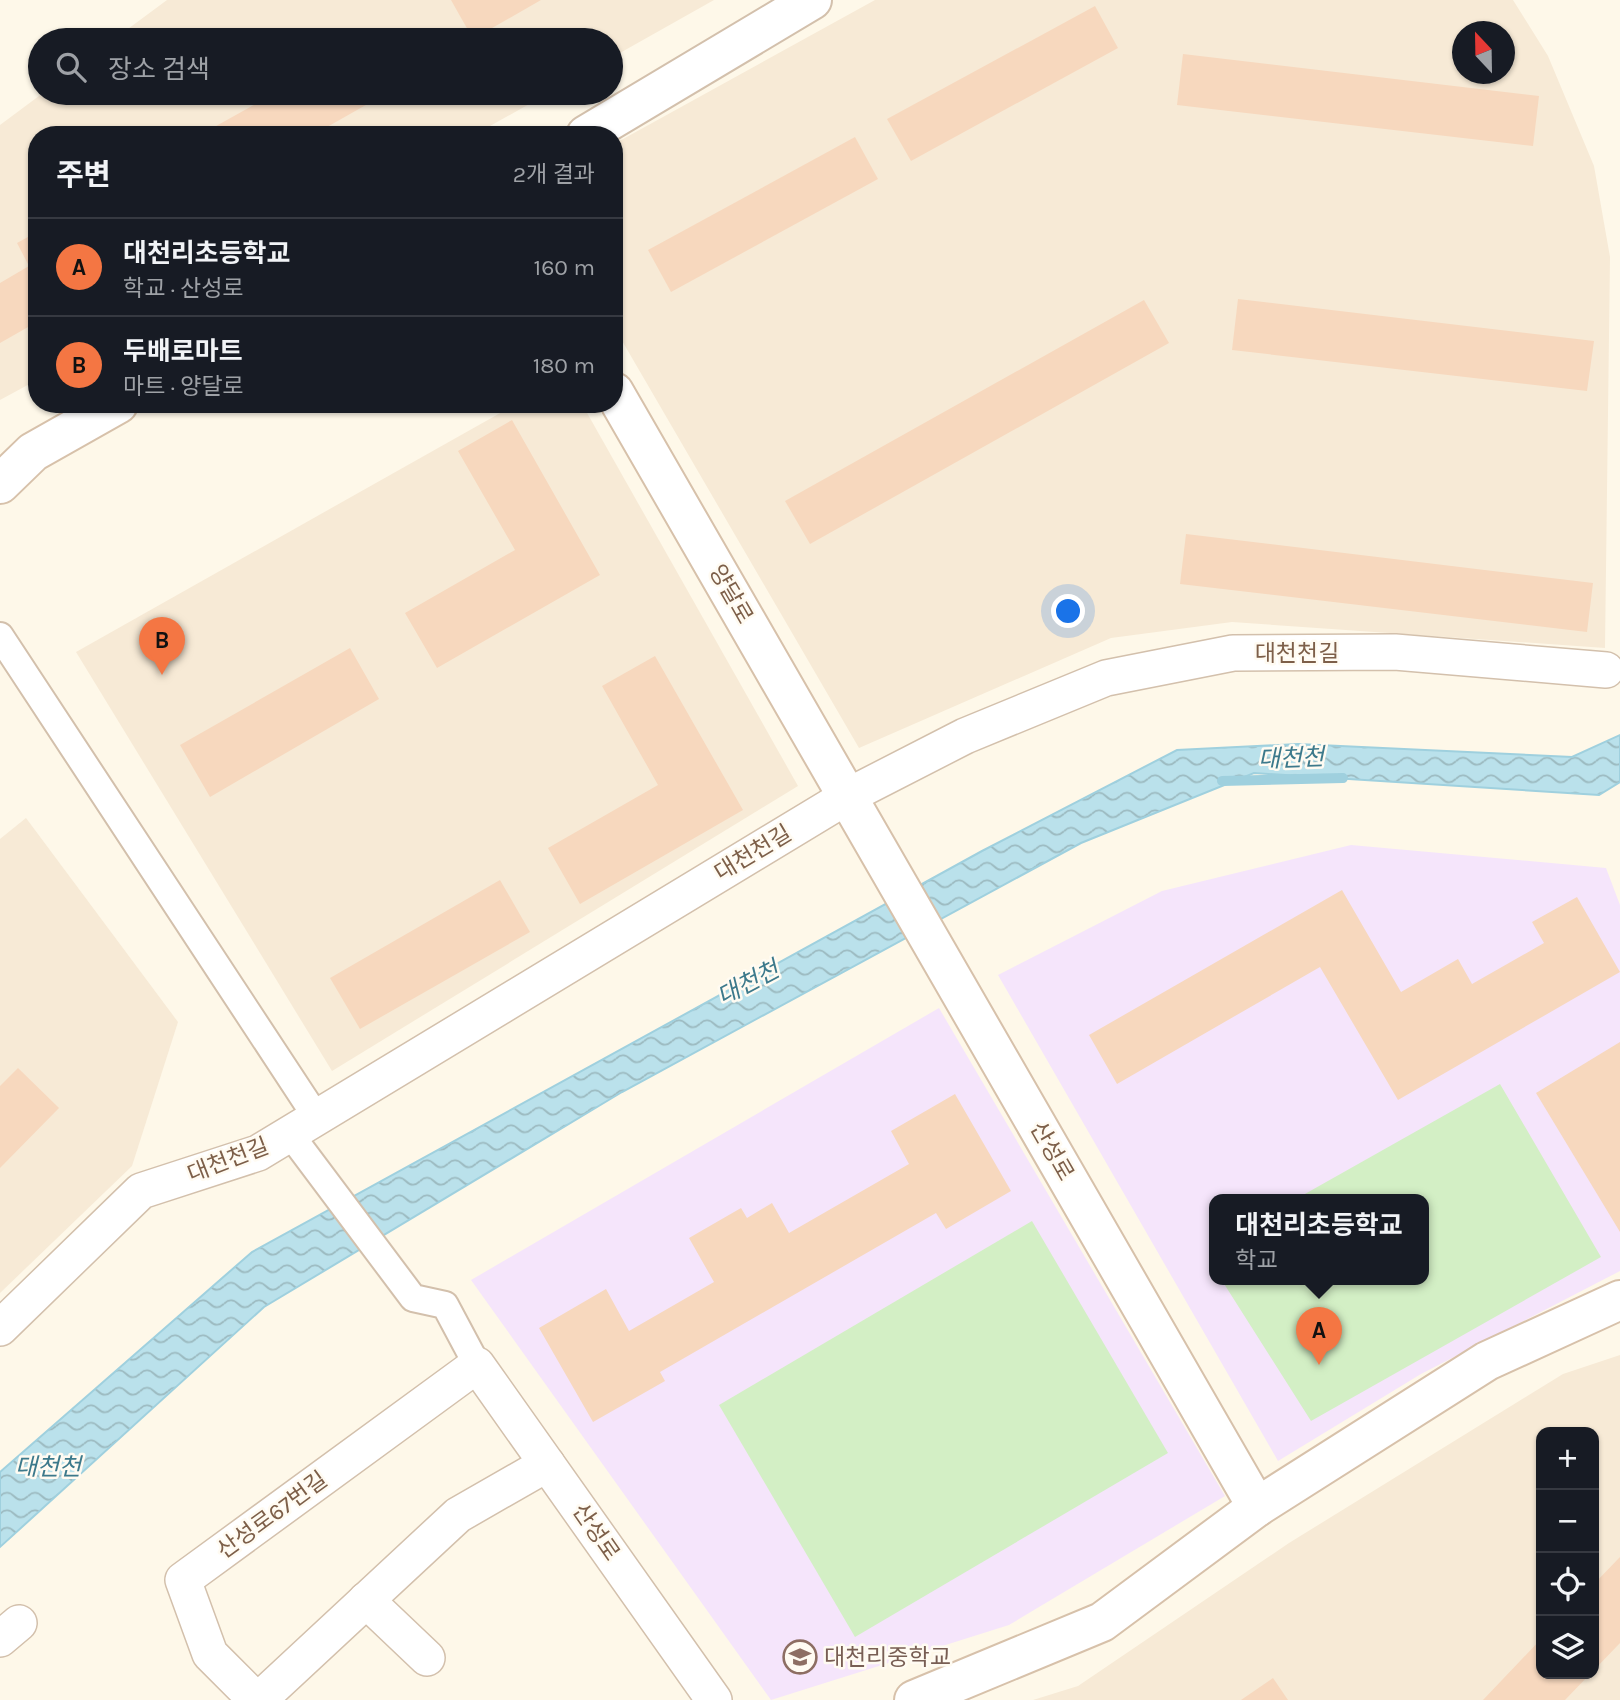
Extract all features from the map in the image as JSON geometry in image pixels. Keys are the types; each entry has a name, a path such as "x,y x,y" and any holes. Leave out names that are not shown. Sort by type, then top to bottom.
{"main road":[{"path":"601,126 812,0"},
{"name":"양달로","path":"623,408 856,811"},
{"path":"0,484 33,452 101,413"},
{"name":"산성로","path":"856,811 1257,1507"},
{"path":"914,1700 1102,1622 1257,1507 1487,1360 1620,1300"}],"street":[{"path":"0,636 305,1137 396,1276 413,1298 445,1306 477,1365"},
{"name":"대천천길","path":"0,1328 141,1191 305,1137 856,811 965,736 1106,678 1233,653 1395,652 1606,670"},
{"name":"산성로","path":"477,1365 714,1700"},
{"name":"산성로67번길","path":"477,1365 183,1580 210,1654 258,1700 458,1515 547,1464"},
{"path":"366,1600 427,1658"}],"shaded area":[{"path":"167,0 714,0 623,51 623,28 129,28"},
{"path":"875,0 1513,0 1548,56 1594,166 1610,257 1605,648 1232,622 1111,638 859,748 623,342 623,139"},
{"path":"28,104 528,105 490,126 28,126 28,385 0,400 0,125"},
{"path":"500,413 587,413 798,786 332,1071 76,652"},
{"path":"26,818 178,1022 132,1166 0,1293 0,839"},
{"path":"1351,845 1606,868 1620,905 1620,1271 1421,1374 1278,1461 998,975 1162,891"},
{"name":"대천리중학교","path":"939,1008 1225,1496 1009,1625 771,1700 471,1280"},
{"path":"1620,1355 1620,1700 1033,1700 1078,1686 1289,1543 1563,1374"}],"green space":[{"path":"1500,1084 1601,1257 1311,1421 1225,1285 1429,1285 1429,1194 1305,1194"},
{"path":"1032,1221 1168,1453 855,1637 719,1405"}],"water":[{"name":"대천천","path":"1620,735 1620,782 1599,795 1254,773 1081,843 622,1092 264,1307 0,1547 0,1472 252,1252 982,851 1177,750 1298,744 1572,757"}],"building":[{"path":"451,0 541,0 492,28 467,28"},
{"path":"1095,6 1118,48 911,161 887,119"},
{"path":"1183,54 1539,96 1533,146 1177,105"},
{"path":"254,105 366,105 329,126 216,126"},
{"path":"855,137 878,179 671,292 648,250"},
{"path":"28,237 28,264 17,243"},
{"path":"28,267 28,327 0,343 0,283"},
{"path":"1238,299 1594,341 1587,391 1232,350"},
{"path":"1144,300 1169,343 810,544 785,501"},
{"path":"512,420 600,575 437,668 405,613 515,550 458,451"},
{"path":"1186,534 1593,583 1587,632 1180,584"},
{"path":"350,648 379,699 210,797 180,745"},
{"path":"655,656 743,810 580,904 548,848 658,785 602,686"},
{"path":"500,880 530,932 360,1029 330,978"},
{"path":"1342,890 1401,992 1458,959 1472,984 1544,943 1532,922 1577,897 1620,972 1398,1100 1320,967 1117,1084 1089,1035"},
{"path":"1620,1042 1620,1232 1536,1093"},
{"path":"18,1068 59,1108 0,1168 0,1086"},
{"path":"955,1094 1011,1191 946,1229 936,1213 660,1372 665,1381 593,1422 539,1328 606,1289 629,1331 714,1282 689,1238 741,1208 747,1218 772,1203 789,1233 909,1164 891,1131"},
{"path":"1620,1557 1620,1643 1599,1665 1599,1616 1599,1579"},
{"path":"1536,1644 1536,1679 1585,1679 1565,1700 1483,1700"},
{"path":"1273,1678 1288,1700 1241,1700"}],"waterway":[{"name":"대천천","path":"1222,781 1343,778"}],"place":[{"name":"두배로마트","path":"162,675"},
{"name":"대천리초등학교","path":"1319,1365"},
{"name":"대천리중학교","path":"800,1657"}]}
